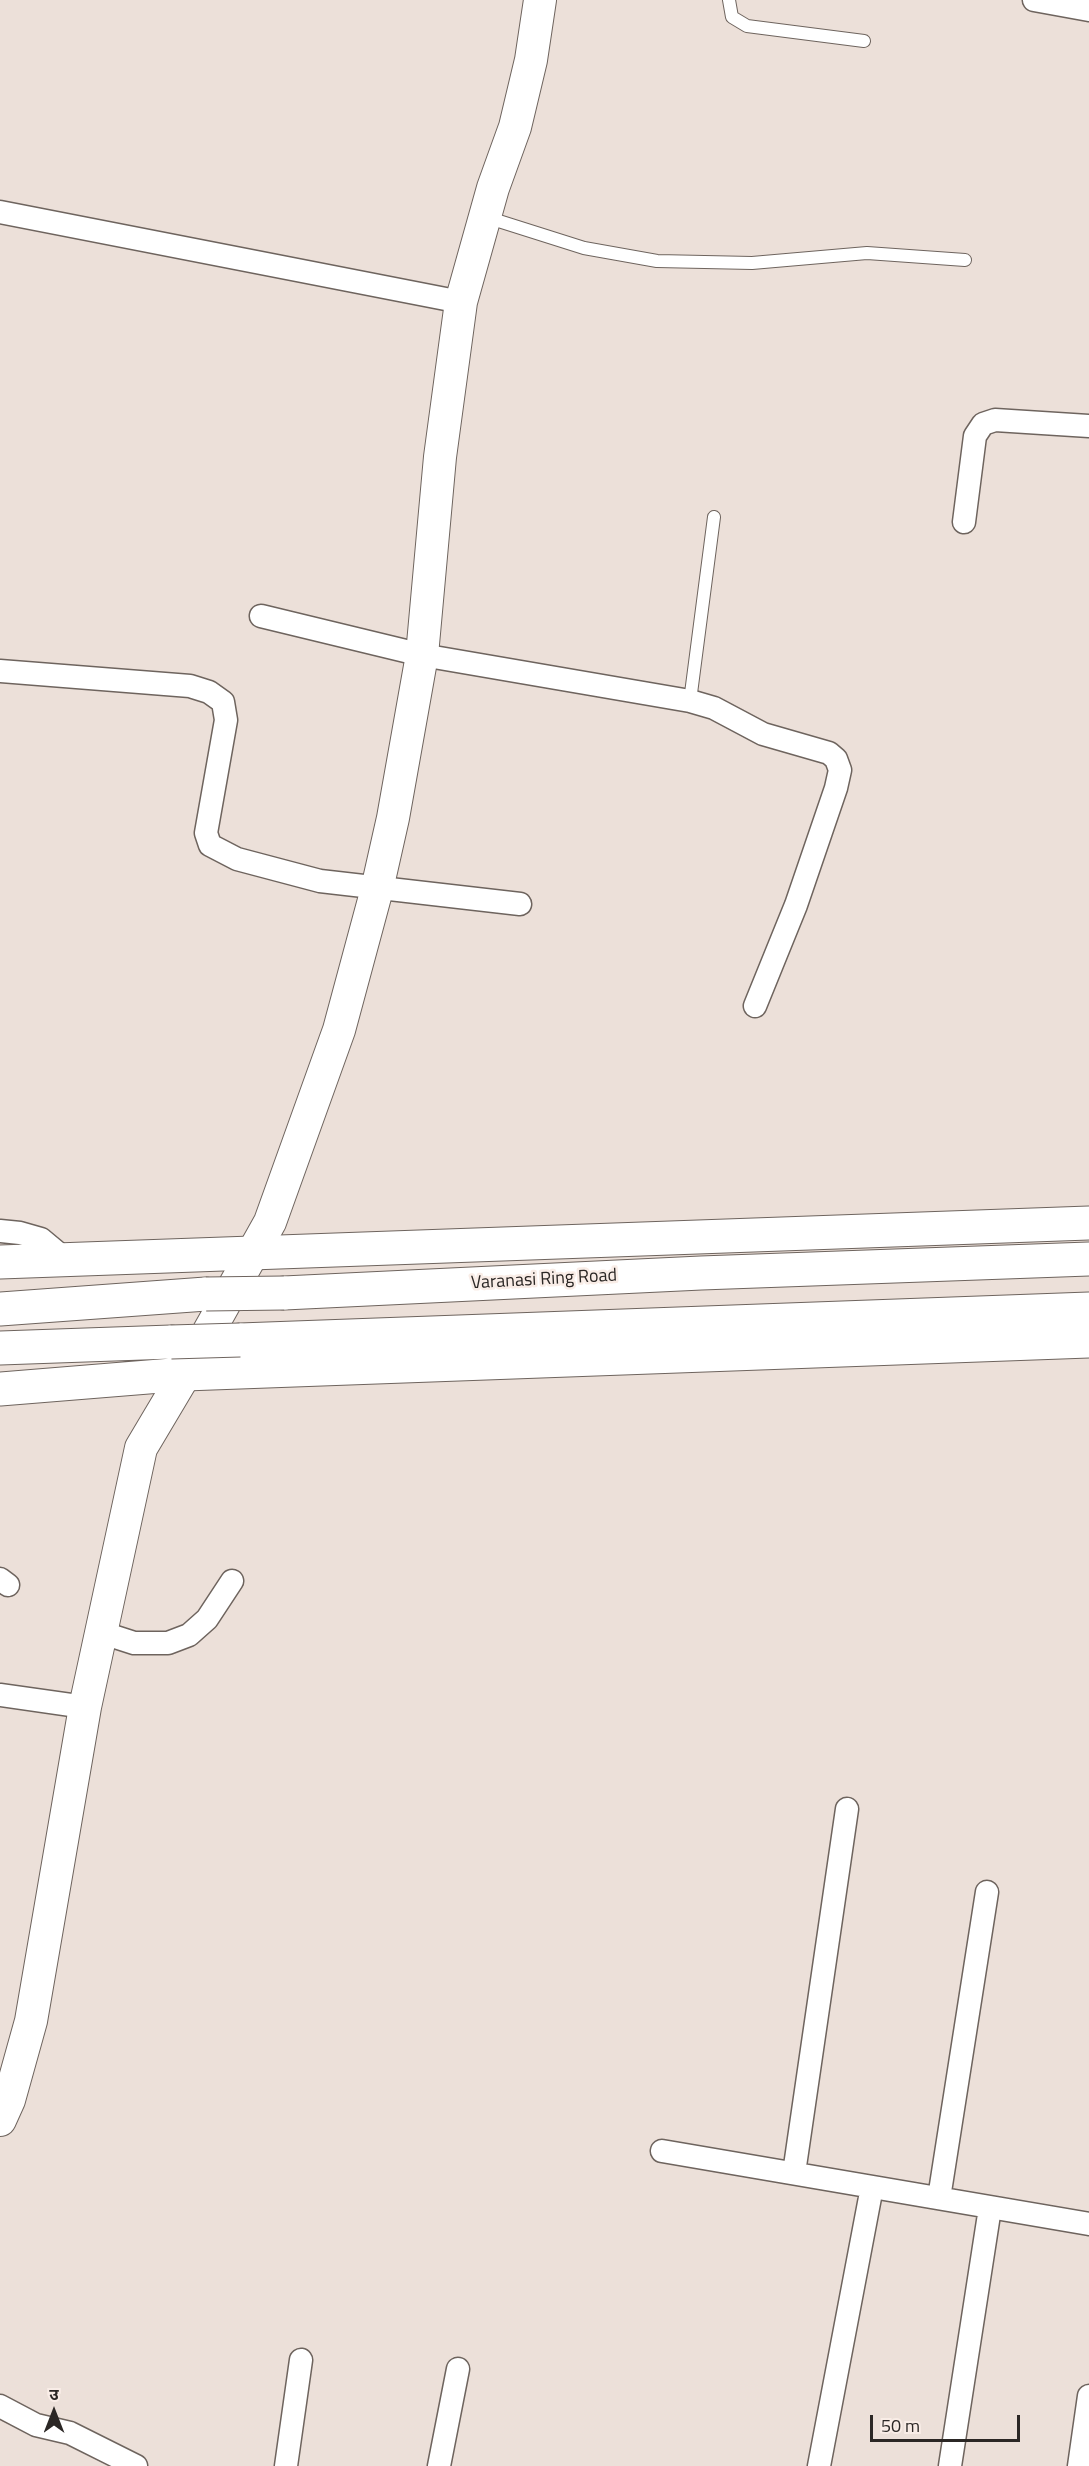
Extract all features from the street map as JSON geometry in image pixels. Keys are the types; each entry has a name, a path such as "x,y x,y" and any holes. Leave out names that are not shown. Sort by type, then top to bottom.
{"highway":[{"path":"0,1262 1089,1223"},
{"name":"Varanasi Ring Road","path":"0,1309 206,1294 284,1293 690,1273 1089,1258"},
{"path":"0,1348 1089,1309"},
{"path":"0,1389 185,1374 1089,1341"}],"street":[{"path":"0,2120 9,2100 31,2021 85,1707 141,1448 270,1222 339,1030 377,889 393,818 422,655 440,457 461,302 485,217 515,127 531,60 540,0"},
{"path":"1034,0 1089,10"},
{"path":"0,212 461,302"},
{"path":"964,522 975,436 983,424 995,420 1089,426"},
{"path":"261,616 422,655 690,701 714,708 763,734 830,753 836,759 840,770 836,788 796,905 754,1006"},
{"path":"0,671 190,686 209,692 223,702 226,720 206,833 210,845 237,859 320,881 520,904"},
{"path":"0,1231 20,1233 41,1239 65,1260"},
{"path":"100,1632 134,1643 152,1644 168,1643 189,1635 207,1619 232,1581"},
{"path":"0,1695 85,1707"},
{"path":"794,2173 847,1809"},
{"path":"939,2198 987,1892"},
{"path":"662,2151 1089,2224"},
{"path":"819,2466 872,2187"},
{"path":"950,2466 990,2208"},
{"path":"286,2466 301,2360"},
{"path":"439,2466 458,2369"},
{"path":"1079,2466 1089,2396"},
{"path":"0,2406 36,2425 70,2433 136,2466"}],"lane":[{"path":"729,0 732,17 747,26 864,41"},
{"path":"485,217 584,248 657,261 752,263 867,253 965,260"},
{"path":"690,701 714,517"}]}
